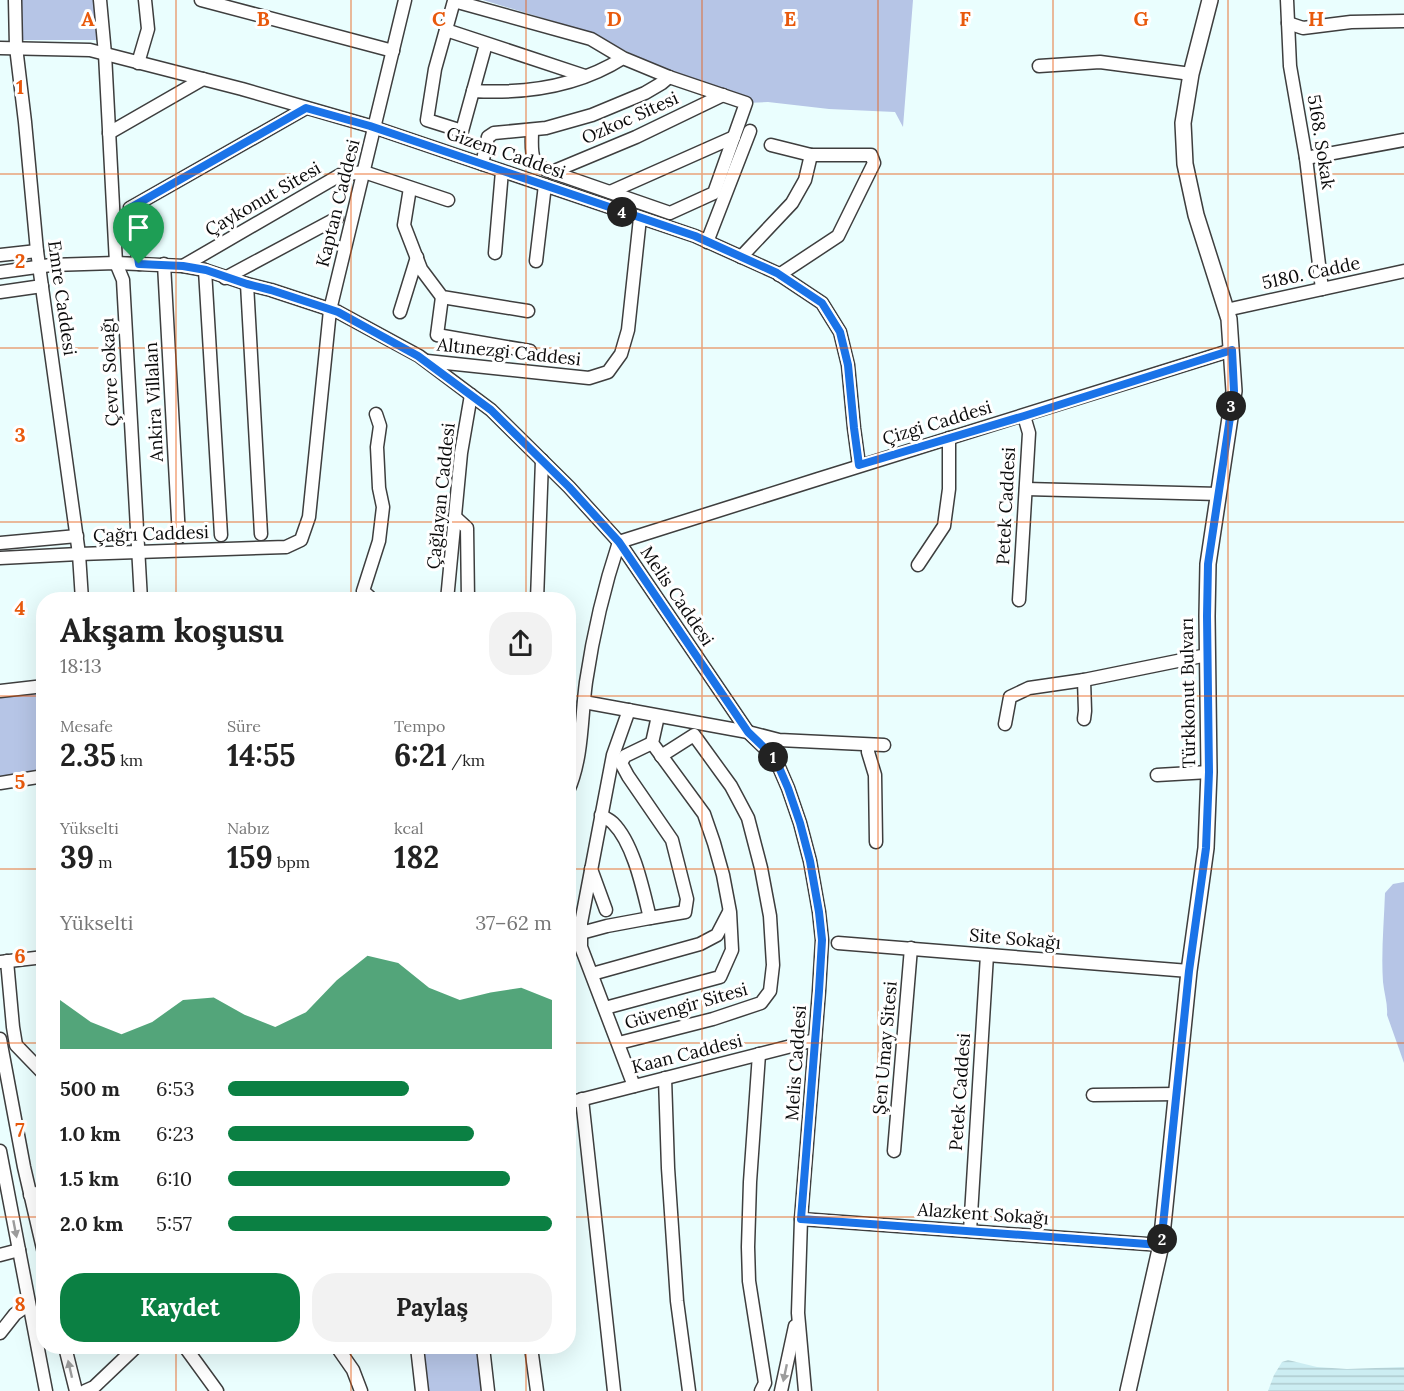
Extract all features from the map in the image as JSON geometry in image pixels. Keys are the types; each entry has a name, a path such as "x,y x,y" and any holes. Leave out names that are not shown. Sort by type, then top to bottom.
{"street":[{"name":"Emre Caddesi","path":"15,0 16,47 37,251 77,536 81,592"},
{"name":"Çevre Sokağı","path":"100,0 116,263 123,280 141,592"},
{"path":"138,63 148,29 145,0"},
{"path":"201,0 393,51"},
{"name":"Kaptan Caddesi","path":"301,540 309,517 330,310 405,0"},
{"name":"Türkkonut Bulvarı","path":"1128,1391 1161,1245 1189,971 1206,848 1209,772 1208,564 1234,391 1229,319 1196,215 1185,164 1183,123 1191,74 1210,0"},
{"name":"5168. Sokak","path":"1287,0 1290,66 1306,158 1322,289"},
{"name":"Ozkoc Sitesi","path":"473,91 462,131 427,120 435,69 454,1 591,39 623,58 669,77 746,103 714,192 670,213 541,168 535,163 532,151 532,130 592,115 645,93 669,77"},
{"path":"1288,23 1302,28 1352,22 1404,21"},
{"path":"446,30 585,76"},
{"path":"486,44 473,91 530,90 569,82 609,67 623,58"},
{"name":"Gizem Caddesi","path":"0,48 90,50 203,79 375,128 695,236 779,275 822,303 840,332 848,365 859,465"},
{"path":"1039,66 1100,62 1191,74"},
{"path":"109,133 203,79"},
{"name":"Ozkoc Sitesi","path":"552,172 636,137 723,95"},
{"path":"139,264 130,208 306,108"},
{"path":"482,164 488,137 494,133 532,130"},
{"path":"707,242 750,131"},
{"path":"610,192 734,137"},
{"path":"1306,158 1404,140"},
{"path":"771,145 811,155 871,155 874,163 838,236 779,275"},
{"path":"741,257 792,203 805,180 811,155"},
{"path":"495,253 502,171"},
{"path":"364,172 448,200"},
{"name":"Çaykonut Sitesi","path":"183,266 340,175 364,172"},
{"path":"536,261 545,185"},
{"path":"410,188 404,225 421,269 442,297 528,311"},
{"path":"225,278 337,218"},
{"name":"Altınezgi Caddesi","path":"424,361 589,378 608,372 621,354 628,330 640,218"},
{"path":"0,255 37,251"},
{"path":"400,312 417,257"},
{"name":"Melis Caddesi","path":"0,272 40,266 116,263 165,264 206,270 330,310 418,356 491,410 569,487 619,542 748,732 775,758 800,823 810,861 822,940 801,1219 798,1313 805,1391"},
{"name":"Ankira Villalan","path":"165,264 179,537"},
{"path":"206,270 221,535"},
{"name":"5180. Cadde","path":"1226,310 1404,271"},
{"path":"247,284 261,534"},
{"path":"0,292 42,286"},
{"path":"442,297 437,335 530,351"},
{"name":"Çizgi Caddesi","path":"619,542 1232,350"},
{"name":"Çağlayan Caddesi","path":"448,592 461,453 471,395"},
{"path":"362,592 379,541 383,507 379,488 377,447 380,426 376,414"},
{"name":"Petek Caddesi","path":"1019,600 1029,433 1024,416"},
{"path":"918,565 944,526 949,489 949,438"},
{"path":"537,592 542,460"},
{"path":"1026,489 1219,494"},
{"path":"455,517 467,528 468,592"},
{"path":"0,543 77,536"},
{"name":"Çağrı Caddesi","path":"0,558 286,547 301,540"},
{"path":"576,764 586,683 597,624 608,574 619,542"},
{"path":"1005,724 1010,697 1029,688 1084,680 1207,655"},
{"path":"1084,680 1084,719"},
{"path":"0,692 36,687"},
{"path":"584,702 748,732 779,740 884,745"},
{"name":"Güvengir Sitesi","path":"629,711 613,755 581,923 581,947 634,1086"},
{"path":"581,933 685,912 687,899 672,840 621,763 625,756 652,742 658,716"},
{"name":"Güvengir Sitesi","path":"619,1043 713,1019 761,1003 770,991 773,965 770,916 748,818 730,786 694,735 661,756"},
{"name":"Güvengir Sitesi","path":"605,1008 720,977 732,950 730,912 723,875 704,814 652,742"},
{"path":"868,745 875,775 876,842"},
{"path":"1157,775 1209,772"},
{"path":"0,783 36,777"},
{"path":"601,815 612,822 621,833 632,854 650,918"},
{"path":"591,869 606,910"},
{"path":"592,974 700,944 717,935 730,912"},
{"name":"Site Sokağı","path":"838,943 1189,971"},
{"name":"Şen Umay Sitesi","path":"894,1151 910,948"},
{"name":"Petek Caddesi","path":"970,1231 987,955"},
{"path":"36,958 4,962 16,1045 36,1066"},
{"path":"0,1039 36,1216"},
{"name":"Kaan Caddesi","path":"576,1100 815,1040"},
{"path":"759,1054 748,1247 749,1281 765,1383 761,1391"},
{"path":"665,1078 668,1168 677,1301 689,1391"},
{"path":"1093,1095 1177,1094"},
{"path":"582,1099 614,1391"},
{"path":"0,1151 5,1204 19,1250 36,1337"},
{"path":"30,1195 36,1193"},
{"name":"Alazkent Sokağı","path":"801,1219 1161,1245"},
{"path":"0,1255 19,1250"},
{"path":"0,1333 15,1314 30,1304"},
{"name":"Melis Caddesi","path":"781,1391 798,1313"},
{"path":"39,1354 46,1391"},
{"path":"67,1354 76,1391"},
{"path":"85,1391 94,1387 129,1354"},
{"path":"190,1354 217,1391"},
{"path":"342,1354 353,1370 361,1391"},
{"path":"418,1354 422,1391"},
{"path":"484,1354 488,1391"},
{"path":"532,1354 537,1391"}],"shaded area":[{"path":"21,0 94,0 97,40 23,40"},
{"path":"483,0 913,0 903,127 895,112 829,109 768,102 746,103 662,69 586,31"},
{"path":"36,692 36,772 0,776 0,697"},
{"path":"1404,882 1404,1063 1387,1015 1382,960 1385,893 1393,884"},
{"path":"420,1354 478,1354 483,1391 423,1391"},
{"path":"1288,1360 1317,1367 1347,1369 1404,1367 1404,1391 1268,1391 1282,1362"}],"route":[{"path":"306,108 370,126 695,236 777,273 822,303 840,332 848,365 859,465 1232,350 1234,391 1208,564 1209,772 1206,848 1189,971 1161,1245 801,1219 822,940 810,861 800,823 775,758 748,732 619,542 569,487 491,410 418,356 338,312 225,278 206,270 165,264 139,264 130,208 306,108"}]}
